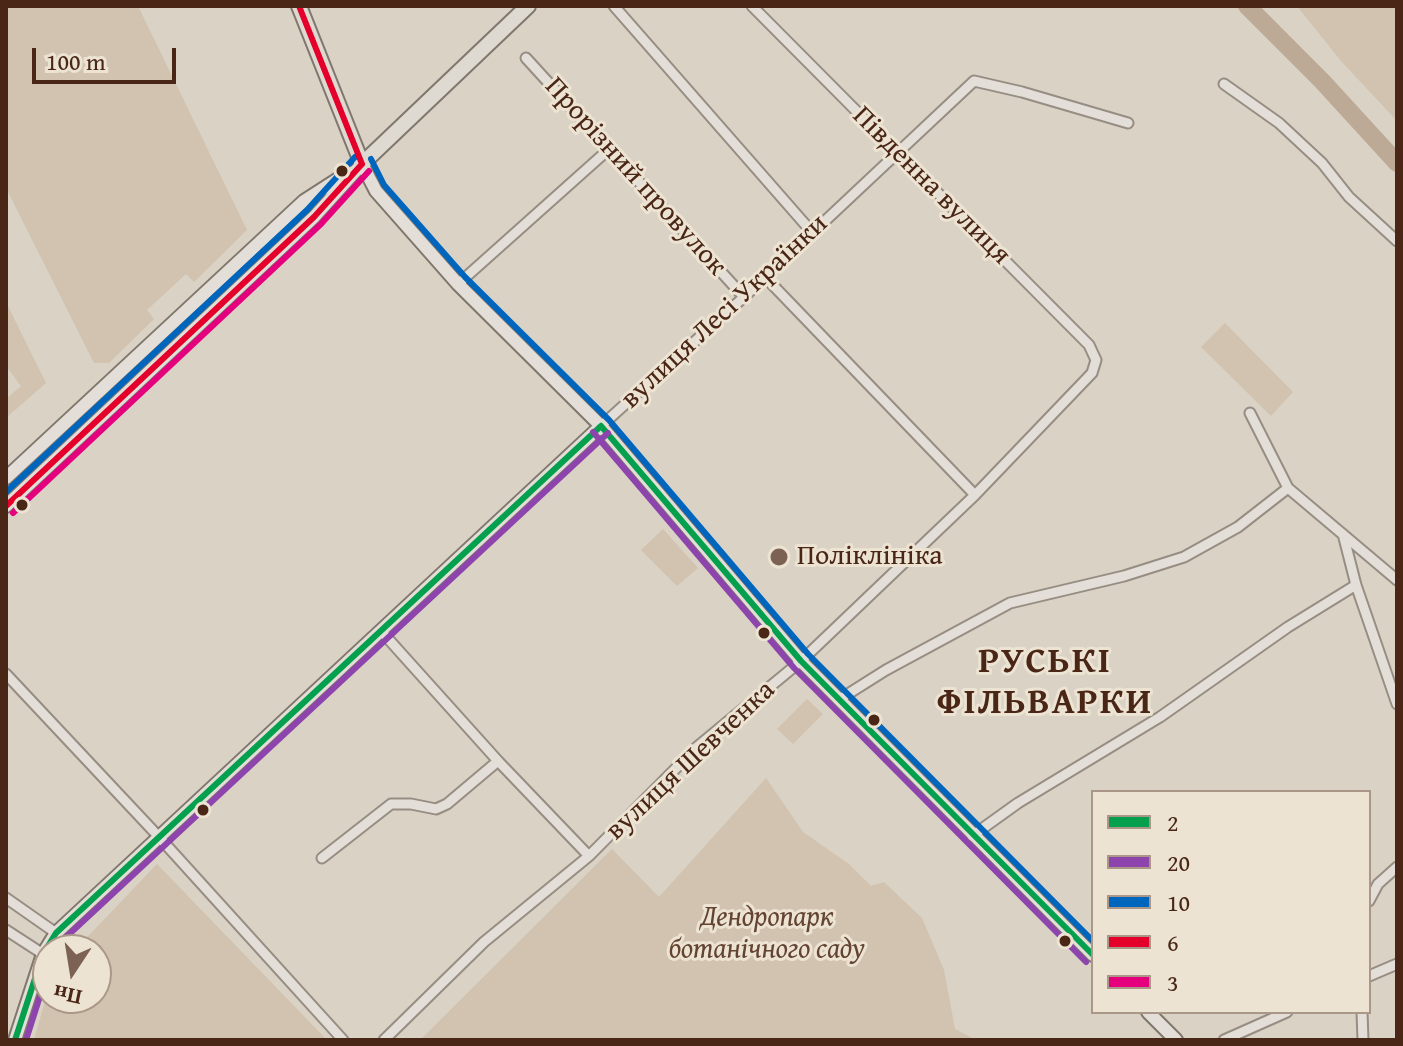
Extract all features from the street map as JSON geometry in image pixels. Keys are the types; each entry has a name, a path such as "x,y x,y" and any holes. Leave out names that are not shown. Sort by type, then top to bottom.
{"main road":[{"path":"299,6 362,164 528,6"}],"street":[{"path":"614,6 811,231"},
{"name":"Південна вулиця","path":"752,6 1089,345 1096,360 1092,373"},
{"name":"Прорізний провулок","path":"526,58 744,297"},
{"name":"вулиця Лесі Українки","path":"56,933 974,81 1128,123"},
{"path":"1224,84 1279,123 1322,163 1349,197 1397,241"},
{"path":"458,284 608,150"},
{"path":"362,164 376,191 458,284 601,426 801,661 1091,953"},
{"path":"6,478 304,201 362,164"},
{"path":"6,506 314,217 362,164"},
{"name":"Прорізний провулок","path":"765,277 975,495"},
{"name":"вулиця Шевченка","path":"384,1040 484,942 589,856 697,747 801,661 975,495 1092,373"},
{"path":"1250,413 1288,488 1397,580"},
{"path":"840,699 886,670 1010,603 1124,576 1184,557 1238,527 1288,488"},
{"path":"1343,534 1356,585 1397,704"},
{"path":"972,836 1018,803 1160,717 1288,627 1356,585"},
{"path":"382,632 589,856"},
{"path":"6,674 343,1040"},
{"path":"322,858 391,804 436,809 447,804 498,761"},
{"path":"1371,897 1378,884 1397,867"},
{"path":"6,898 56,933"},
{"path":"6,930 32,947"},
{"path":"1371,975 1397,964"},
{"name":"вулиця Лесі Українки","path":"15,1040 32,988"},
{"path":"1150,1014 1176,1040"},
{"path":"1224,1040 1282,1014"},
{"path":"1362,1014 1363,1040"}],"green space":[{"path":"6,6 138,6 247,230 194,282 186,274 147,310 154,319 109,363 94,363 6,188"},
{"path":"1297,6 1397,6 1397,121 1341,61"},
{"path":"6,302 46,383 6,418 6,399 21,386 6,366"},
{"path":"1225,323 1293,392 1271,416 1201,347"},
{"path":"663,529 698,568 677,586 641,550"},
{"path":"807,699 823,714 793,744 777,729"},
{"name":"Дендропарк ботанічного саду","path":"766,778 803,832 849,864 871,886 884,882 922,918 944,970 955,1029 976,1040 420,1040 612,849 659,897"},
{"path":"157,864 327,1040 34,1040 41,1014 112,1014 112,934 90,934"}],"waterway":[{"path":"1247,6 1322,81 1397,163"}],"transit line":[{"name":"6","path":"299,6 362,164"},
{"name":"10","path":"6,492 307,210 355,157"},
{"name":"10","path":"371,159 384,185 465,277 609,420 808,654 1091,939"},
{"name":"6","path":"6,506 314,217 362,164"},
{"name":"3","path":"13,513 321,224 369,171"},
{"name":"2","path":"601,426 801,661 1091,953"},
{"name":"2","path":"15,1040 43,954 56,933 601,426"},
{"name":"20","path":"593,432 794,668 1086,962"},
{"name":"20","path":"69,934 608,433"},
{"name":"20","path":"26,1040 34,1014"}],"place":[{"name":"Поліклініка","path":"779,557"}],"district":[{"name":"РУСЬКІ ФІЛЬВАРКИ","path":"1045,684"}]}
